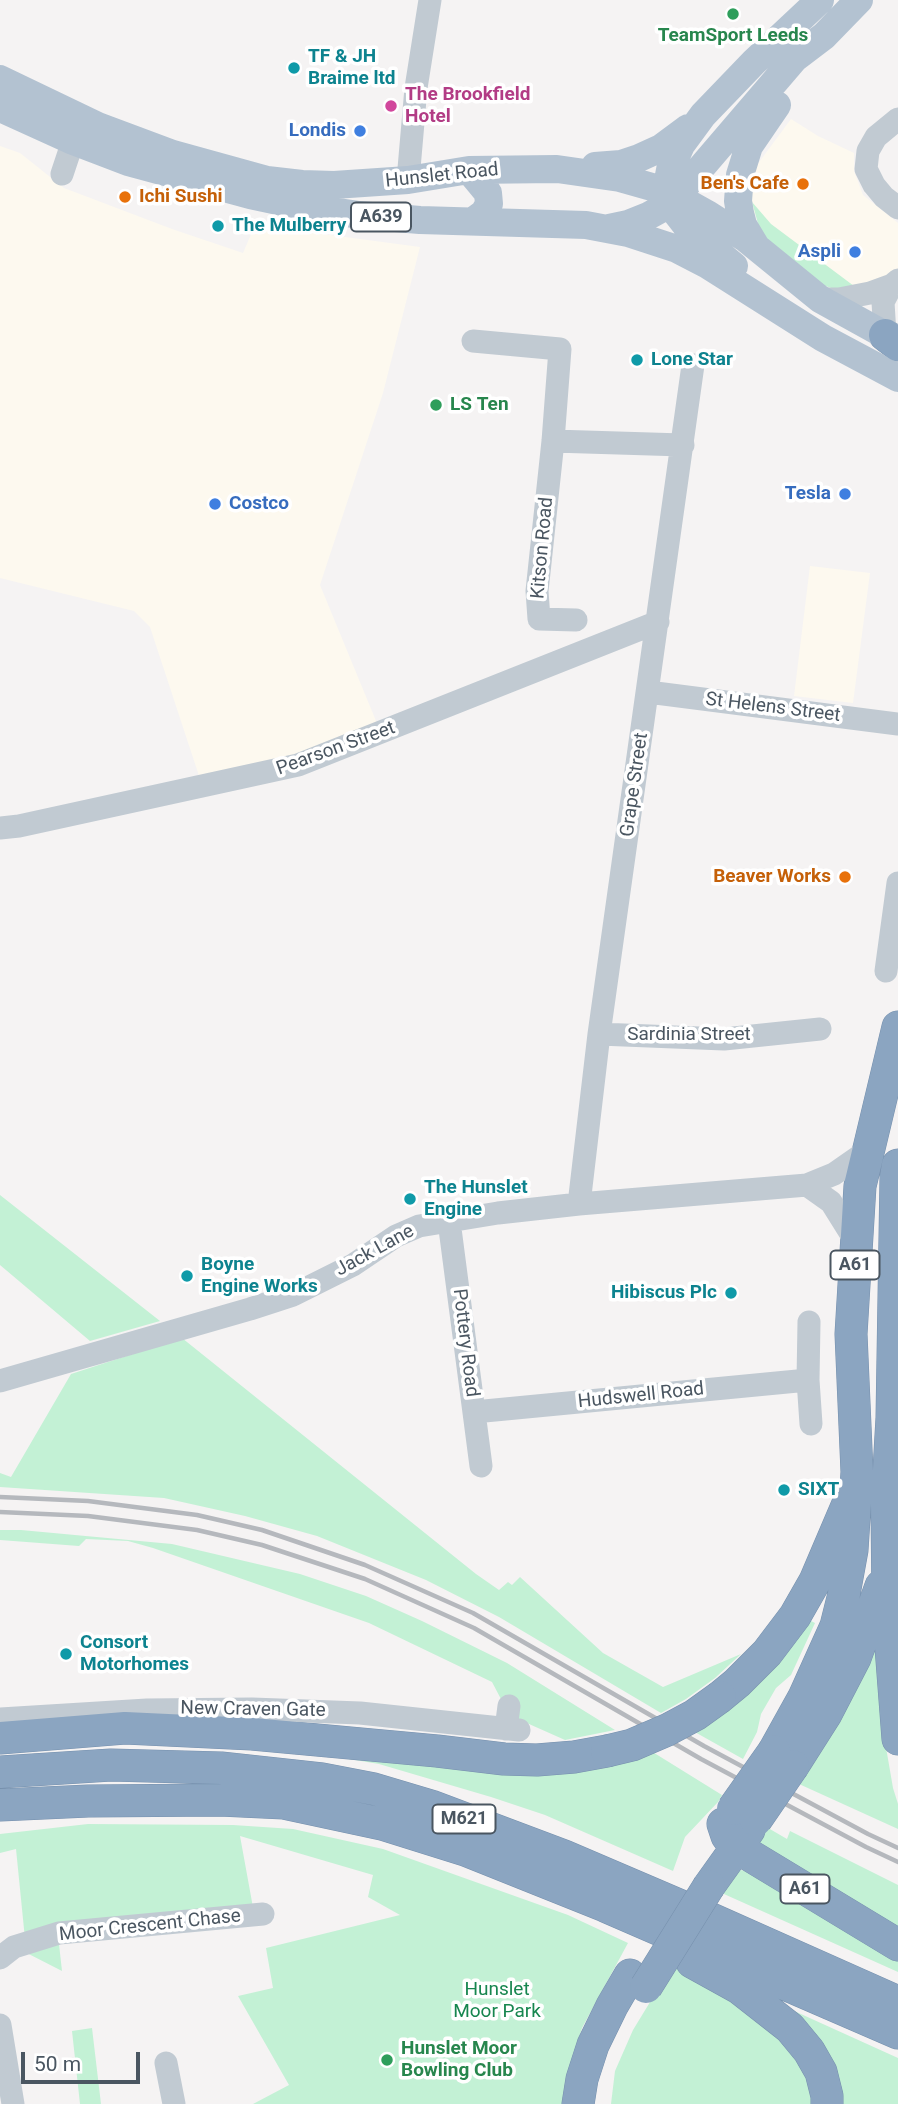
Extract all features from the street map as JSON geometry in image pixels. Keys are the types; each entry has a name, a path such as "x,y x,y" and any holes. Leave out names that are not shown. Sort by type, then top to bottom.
{"highway":[{"name":"A61","path":"783,1758 804,1697 836,1626 852,1550 856,1483 851,1335 860,1186 896,1039"},
{"name":"A61","path":"898,1165 895,1423 887,1504 888,1608 898,1739"},
{"path":"0,1738 125,1728 265,1735 537,1760 574,1758 632,1745 695,1715 737,1683 767,1653 795,1616 820,1569 856,1483"},
{"name":"A61","path":"889,1562 855,1658 826,1714 783,1758 737,1825 898,1945"},
{"name":"M621","path":"3,1772 111,1765 221,1768 322,1779 374,1789 431,1806 564,1856 898,2002"},
{"name":"M621","path":"0,1805 220,1800 284,1803 382,1824 465,1850 550,1884 762,1972 898,2033"},
{"path":"598,2104 604,2066 638,1981 737,1825"},
{"path":"550,1884 739,1988 790,2028 809,2051 821,2072 827,2104"},
{"path":"578,2104 582,2079 593,2045 612,2006 638,1981"}],"main road":[{"path":"557,169 621,164 639,158 675,139 820,0"},
{"path":"606,229 648,216 671,197 795,58 824,36 859,0"},
{"path":"755,246 743,225 738,201 742,162 760,128 824,36"},
{"name":"Hunslet Road","path":"0,79 98,126 173,154 267,180 334,185 408,180 469,170 557,169 620,178 709,215 755,246 820,299 893,340"},
{"name":"Hunslet Road","path":"0,108 73,141 139,165 250,195 311,208 420,220 586,225 628,233 677,249 706,264 858,358 898,378"},
{"path":"703,115 681,145 670,170 671,197 680,219 809,328"},
{"path":"469,170 488,193 489,204 484,213 473,221"}],"street":[{"path":"408,180 416,88 429,0"},
{"path":"898,119 876,137 868,151 866,169 874,185 898,208"},
{"path":"62,174 73,141"},
{"path":"820,299 853,297 895,282"},
{"path":"893,340 883,302 895,282"},
{"name":"Kitson Road","path":"473,341 560,349 537,592 539,619 576,620"},
{"name":"Grape Street","path":"579,1204 599,1034 693,365"},
{"path":"553,441 683,445"},
{"name":"Pearson Street","path":"0,828 298,765 658,622"},
{"name":"St Helens Street","path":"648,692 898,724"},
{"path":"886,971 898,883"},
{"name":"Sardinia Street","path":"599,1034 724,1039 820,1029"},
{"name":"Jack Lane","path":"0,1381 293,1295 353,1265 396,1236 419,1226 579,1204 807,1185 834,1174 867,1151"},
{"path":"807,1185 831,1202 856,1242"},
{"name":"Pottery Road","path":"449,1221 481,1466"},
{"path":"809,1322 808,1380 811,1424"},
{"name":"Hudswell Road","path":"474,1412 808,1380"},
{"name":"New Craven Gate","path":"0,1719 147,1710 252,1709 360,1713 512,1730 509,1706"},
{"name":"Moor Crescent Chase","path":"0,1958 14,1947 59,1933 263,1914"},
{"path":"0,2025 13,2104"},
{"path":"166,2063 174,2104"}],"shaded area":[{"path":"791,119 818,136 854,153 854,171 863,195 898,223 898,269 892,277 852,290 754,213 750,191 754,169"},
{"path":"0,146 20,153 64,188 243,253 255,225 420,247 383,393 320,585 381,733 202,785 150,627 134,611 0,578"},
{"path":"810,566 870,573 853,703 794,696"}],"green space":[{"path":"752,202 771,224 858,289 834,289 817,283 769,245 759,227"},
{"path":"0,1195 160,1321 90,1341 0,1265"},
{"path":"182,1338 476,1574 499,1590 508,1582 512,1585 520,1577 603,1653 663,1687 741,1654 715,1678 661,1713 499,1617 426,1580 317,1536 164,1498 0,1487 0,1473 11,1477 71,1374"},
{"path":"0,1530 172,1544 300,1574 366,1596 507,1663 615,1730 565,1740 520,1720 502,1701 492,1682 369,1623 153,1548 128,1541 86,1539 79,1546 0,1540"},
{"path":"807,1619 815,1623 791,1675 776,1688 761,1714 757,1732 743,1759 693,1731"},
{"path":"875,1624 883,1730 898,1804 898,1829 799,1784"},
{"path":"289,1749 651,1751 722,1795 685,1837 673,1871 545,1815 491,1797 379,1764"},
{"name":"Hunslet Moor Park","path":"88,1824 233,1825 293,1829 383,1849 568,1915 628,1943 582,2028 565,2082 565,2104 253,2104 289,2085 238,1996 273,1988 266,1948 400,1915 368,1897 373,1875 240,1836 254,1913 25,1939 16,1849 0,1853 0,1834"},
{"path":"763,1825 787,1839 790,1831 898,1885 898,1930 755,1843"},
{"path":"740,1870 753,1872 898,1958 898,1972 715,1890 730,1874"},
{"path":"58,1935 62,1971 17,1948"},
{"path":"672,1966 756,2015 806,2063 817,2104 611,2104 615,2071 633,2030"},
{"path":"781,2005 898,2058 898,2104 836,2104"},
{"path":"92,2028 101,2104 80,2104 72,2031"}],"railway":[{"path":"0,1497 88,1501 197,1515 262,1530 365,1565 473,1613 704,1746 898,1848"},
{"path":"0,1512 88,1516 197,1530 262,1545 365,1579 474,1628 701,1759 898,1862"}],"place":[{"name":"TeamSport Leeds","path":"733,14"},
{"name":"TF & JH Braime ltd","path":"294,68"},
{"name":"The Brookfield Hotel","path":"391,106"},
{"name":"Londis","path":"360,131"},
{"name":"Ben's Cafe","path":"803,184"},
{"name":"Ichi Sushi","path":"125,197"},
{"name":"The Mulberry","path":"218,226"},
{"name":"Aspli","path":"855,252"},
{"name":"Lone Star","path":"637,360"},
{"name":"LS Ten","path":"436,405"},
{"name":"Tesla","path":"845,494"},
{"name":"Costco","path":"215,504"},
{"name":"Beaver Works","path":"845,877"},
{"name":"The Hunslet Engine","path":"410,1199"},
{"name":"Boyne Engine Works","path":"187,1276"},
{"name":"Hibiscus Plc","path":"731,1293"},
{"name":"SIXT","path":"784,1490"},
{"name":"Consort Motorhomes","path":"66,1654"},
{"name":"Hunslet Moor Bowling Club","path":"387,2060"}]}
